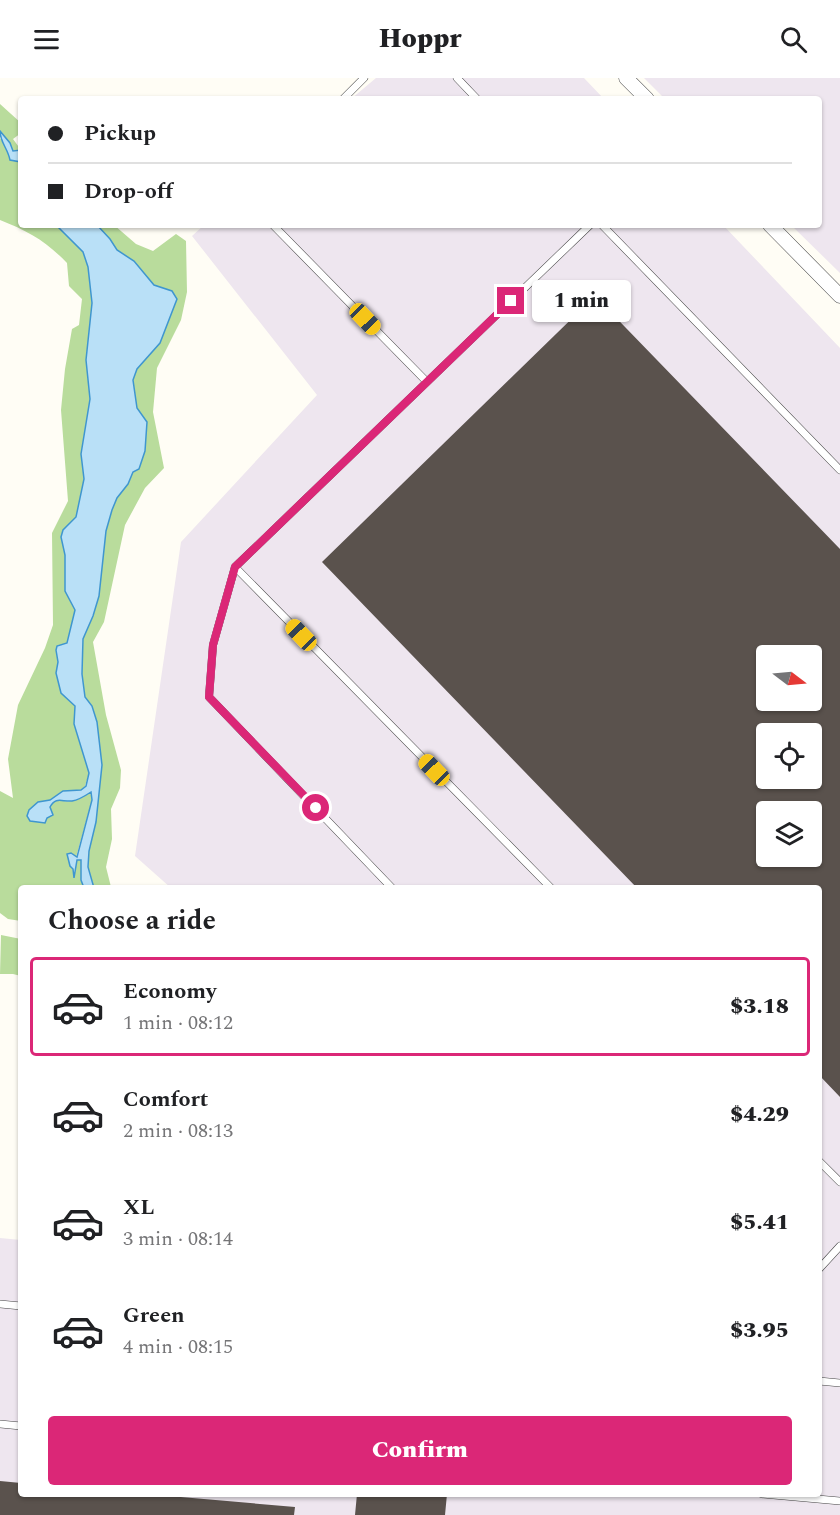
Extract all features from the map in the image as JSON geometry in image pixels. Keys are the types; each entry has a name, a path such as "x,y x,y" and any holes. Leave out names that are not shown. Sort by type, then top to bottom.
{"street":[{"path":"626,78 644,96"},
{"path":"773,228 840,296"}],"lane":[{"path":"346,96 364,78"},
{"path":"457,78 474,96"},
{"path":"276,228 427,382"},
{"path":"389,885 209,697 213,645 235,567 587,228"},
{"path":"605,228 840,470"},
{"path":"235,567 547,885"},
{"path":"822,1164 840,1182"},
{"path":"822,1266 840,1246"},
{"path":"0,1304 18,1306"},
{"path":"822,1381 840,1383"},
{"path":"0,1424 18,1426"},
{"path":"795,1497 840,1501"}],"shaded area":[{"path":"376,78 584,78 601,96 355,96"},
{"path":"644,78 840,78 840,273 794,228 822,228 822,96 662,96"},
{"path":"201,228 726,228 840,348 840,1515 0,1515 0,1238 18,1240 18,1497 822,1497 822,885 168,885 135,856 181,542 317,395 192,236"}],"green space":[{"path":"0,104 18,120 18,135 13,139 18,146 18,150 13,151 10,143 0,131"},
{"path":"0,138 18,159 18,228 0,220"},
{"path":"19,228 59,228 83,252 88,267 92,303 86,360 90,399 81,454 84,479 76,517 63,530 61,537 65,555 65,591 76,610 67,643 58,646 56,650 58,662 56,673 61,693 75,706 74,724 89,773 85,786 81,790 63,791 50,800 38,802 50,807 55,802 72,801 90,791 92,800 73,868 74,874 77,859 81,860 83,885 18,885 18,921 8,919 0,913 0,791 13,798 8,759 18,705 45,648 53,625 52,533 68,501 61,410 72,329 79,325 82,299 69,286 67,263 36,237"},
{"path":"100,228 117,228 136,244 153,251 176,234 186,241 187,292 181,320 157,368 153,412 164,468 145,488 125,525 104,622 93,642 106,715 121,770 120,788 111,809 112,839 106,867 110,885 93,885 88,867 89,851 96,822 92,706 85,697 82,674 83,638 93,616 106,531 112,509 128,484 147,422 137,408 133,380 137,369 160,343 172,291 154,285 134,261 117,250"},
{"path":"1,935 18,938 18,975 0,974"}],"water":[{"path":"0,131 10,143 13,151 18,150 18,161 10,160"},
{"path":"59,228 100,228 117,250 134,261 154,285 172,291 177,299 160,343 137,369 133,380 137,408 147,422 145,451 139,469 133,472 112,510 106,531 99,596 83,639 82,674 85,697 92,706 97,722 102,765 96,822 89,851 88,867 93,885 83,885 81,860 77,860 74,878 67,854 71,853 77,857 92,800 91,792 75,800 55,802 50,807 53,815 47,818 45,823 30,821 27,816 29,810 38,802 50,800 63,791 81,790 86,786 89,773 74,724 75,706 61,693 56,673 57,646 67,643 75,610 65,591 65,555 61,537 63,530 76,517 84,479 81,454 90,399 86,360 92,303 88,267 83,252"}],"building":[{"path":"595,296 840,549 840,1097 822,1078 822,885 634,885 322,562"},
{"path":"0,1481 18,1483 18,1497 180,1497 295,1507 294,1515 0,1515"},
{"path":"357,1497 447,1497 445,1515 355,1515"}],"route":[{"path":"316,808 209,697 213,645 235,567 511,301"}]}
